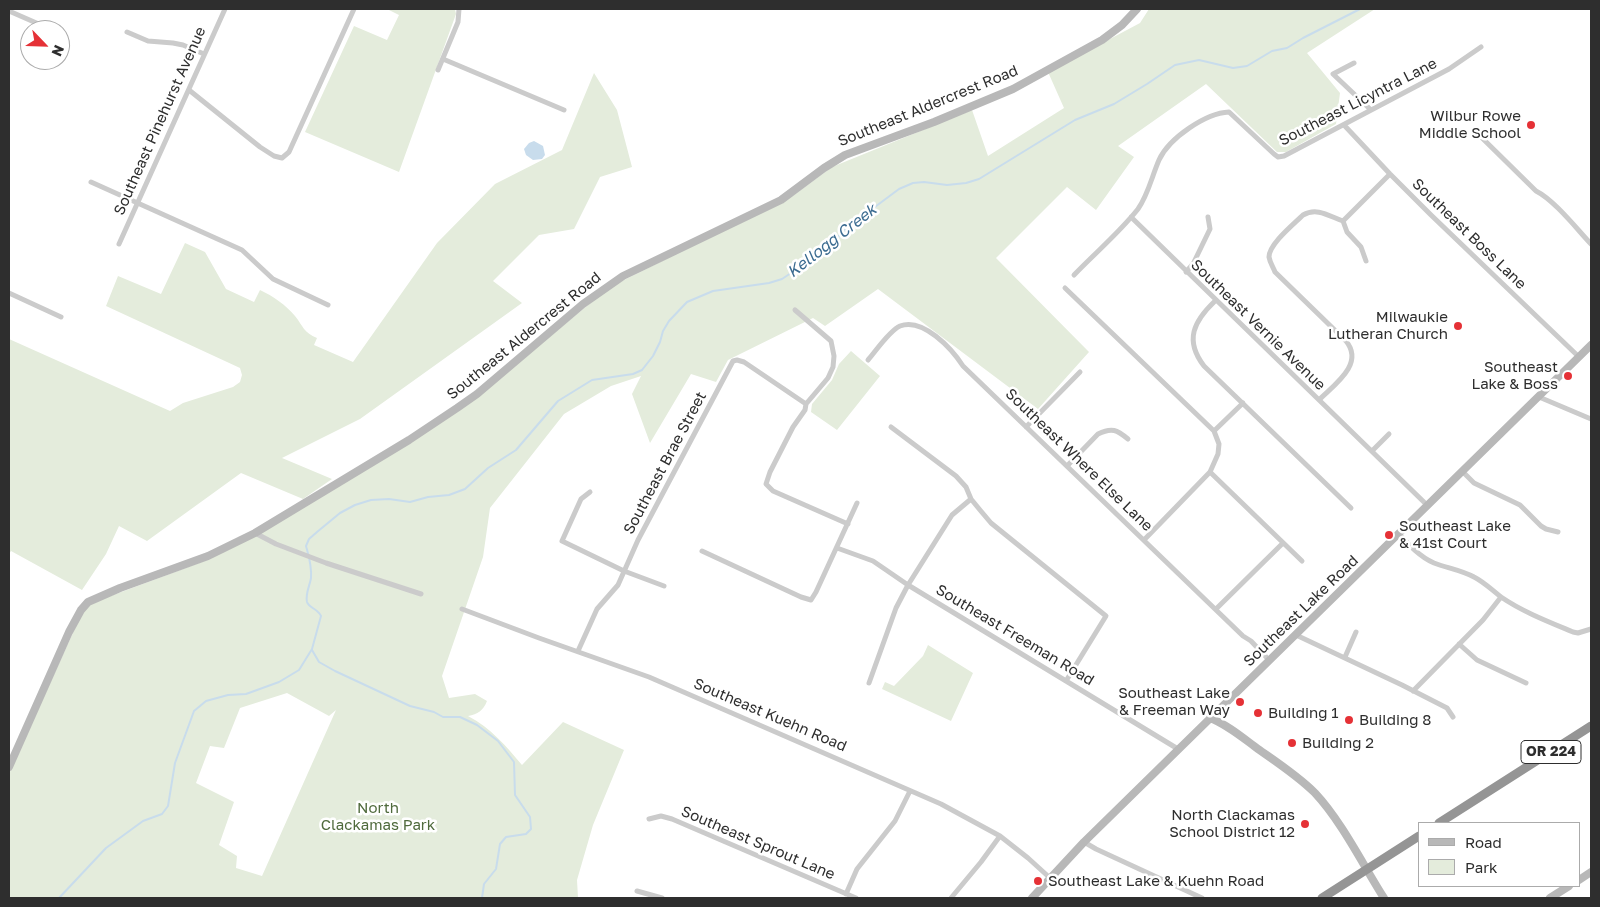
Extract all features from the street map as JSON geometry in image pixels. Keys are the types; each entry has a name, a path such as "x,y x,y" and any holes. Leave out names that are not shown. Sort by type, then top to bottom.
{"highway":[{"name":"OR 224","path":"1441,822 1591,726"},
{"path":"1322,898 1418,837"}],"street":[{"name":"Southeast Pinehurst Avenue","path":"119,244 225,9"},
{"path":"188,90 260,147 274,156 282,158 289,152 354,9"},
{"path":"438,70 458,22 459,9"},
{"name":"Southeast Aldercrest Road","path":"9,766 57,659 84,605 120,588 208,556 255,533 409,440 457,408 583,304 623,276 780,200 844,155 934,122 1013,89 1102,40 1122,25 1137,9"},
{"path":"9,11 28,20"},
{"path":"127,32 148,41 183,45 204,54"},
{"name":"Southeast Licyntra Lane","path":"1130,217 1144,198 1160,158 1167,147 1198,122 1224,112 1229,112 1278,157 1284,156 1448,69 1481,47"},
{"path":"443,59 564,110"},
{"path":"1354,63 1334,74 1371,110"},
{"name":"Southeast Boss Lane","path":"1344,125 1390,174 1579,357"},
{"path":"1475,131 1536,191 1542,194 1591,244"},
{"path":"1342,221 1390,174"},
{"path":"91,182 242,250 273,279 328,306"},
{"path":"1319,400 1349,368 1353,358 1351,346 1275,272 1269,258 1270,252 1273,245 1303,214 1320,212 1342,221 1347,232 1361,247 1366,261"},
{"path":"1186,272 1193,264 1210,229 1208,216"},
{"path":"1074,275 1130,217"},
{"name":"Southeast Vernie Avenue","path":"1130,217 1428,506"},
{"path":"1065,288 1214,431 1219,444 1218,454 1210,472 1144,540"},
{"path":"9,293 61,317"},
{"path":"1215,301 1196,323 1192,342 1194,350 1204,366 1351,508"},
{"path":"795,310 831,341 834,356 833,367 828,378 806,404 770,472 766,484 773,491 848,524"},
{"name":"Southeast Where Else Lane","path":"868,360 893,331 900,326 916,324 934,335 1026,428 1270,660"},
{"name":"Southeast Lake Road","path":"1032,898 1084,842 1591,345"},
{"name":"Southeast Brae Street","path":"578,651 597,609 615,589 638,540 733,361 744,362 806,404"},
{"path":"1026,428 1080,372"},
{"path":"1538,397 1591,419"},
{"path":"1214,431 1243,403"},
{"path":"891,427 956,476 966,488 971,499 991,523 1106,616 1066,681"},
{"path":"1067,466 1098,434 1104,431 1116,430 1128,439"},
{"path":"1372,452 1389,434"},
{"path":"1210,472 1302,561"},
{"path":"1462,472 1474,483 1520,504 1541,526 1550,531 1558,532"},
{"path":"590,492 581,499 562,541 624,571 664,586"},
{"path":"869,683 896,608 908,585 952,515 971,499"},
{"path":"702,551 800,597 811,600 857,504"},
{"path":"255,533 268,541 326,563 421,594"},
{"path":"1399,534 1423,556 1433,562 1474,577 1489,586 1501,597 1531,614 1574,632 1591,630"},
{"path":"1216,609 1283,543"},
{"name":"Southeast Freeman Road","path":"837,548 874,561 908,585 1178,750"},
{"path":"1412,691 1490,612 1501,597"},
{"name":"Southeast Kuehn Road","path":"462,608 649,677 941,804 1000,836 1050,878"},
{"path":"1345,657 1356,632"},
{"path":"1296,634 1402,684 1447,708 1453,717"},
{"path":"1459,644 1477,660 1526,683"},
{"path":"1210,718 1223,724 1298,776 1330,812 1384,898"},
{"path":"846,894 857,869 895,821 910,792"},
{"name":"Southeast Sprout Lane","path":"648,819 661,816 672,819 856,898"},
{"path":"950,898 981,862 1000,836"},
{"path":"1084,842 1202,898"},
{"path":"1580,879 1591,872"},
{"path":"1550,898 1567,887"},
{"path":"637,891 662,898"}],"green space":[{"path":"387,9 455,9 456,14 399,172 305,132 354,26 387,40 399,15"},
{"name":"North Clackamas Park","path":"1149,9 1375,9 1307,53 1340,93 1336,124 1286,152 1277,152 1206,84 1118,146 1134,157 1096,210 1067,187 996,258 1089,352 1038,409 878,289 825,326 813,318 728,360 716,382 691,374 650,443 632,394 641,376 611,386 564,414 490,508 483,557 442,676 449,698 475,694 487,701 480,712 468,716 491,732 522,765 563,722 624,750 593,825 577,880 578,898 9,898 9,773 82,613 89,604 210,559 465,406 610,287 794,195 832,167 972,110 988,156 1064,108 1048,72 1140,23","holes":["287,693 329,716 336,710 262,876 236,868 237,856 219,845 234,802 196,783 210,746 224,748 240,708"]},
{"path":"594,73 617,110 632,167 600,177 574,229 539,235 493,281 522,303 360,419 282,458 332,479 303,499 241,473 147,541 119,526 106,554 82,590 11,551 9,554 9,339 170,411 183,403 233,387 240,382 242,375 240,368 106,306 118,276 161,294 185,243 205,252 226,289 254,302 260,290 270,295 288,308 306,331 317,338 314,345 353,362 437,243 495,184 562,150"},
{"path":"851,351 880,376 837,430 811,412 812,404 832,380 839,364"},
{"path":"928,645 973,673 951,721 882,689 885,682 894,686 923,656"}],"water":[{"path":"534,141 543,146 545,155 542,159 533,160 526,155 524,149 529,143"}],"waterway":[{"name":"Kellogg Creek","path":"59,898 106,848 143,821 162,814 168,806 175,763 194,711 206,701 228,695 246,694 279,682 299,670 312,649 321,616 307,602 311,574 306,546 309,539 340,513 355,505 371,500 389,499 410,502 428,497 449,495 465,489 488,468 516,450 558,401 592,380 633,374 642,370 653,356 669,321 687,302 713,291 769,283 782,279 824,251 848,227 899,189 913,183 924,182 947,185 966,183 979,179 1075,120 1114,104 1175,65 1199,60 1233,68 1247,66 1272,51 1287,48 1360,9"},
{"path":"312,650 319,662 410,706 434,712 443,717 460,717 477,725 498,741 514,762 515,795 530,817 531,829 526,834 506,837 500,844 496,869 484,884 482,898"}],"place":[{"name":"Wilbur Rowe Middle School","path":"1531,125"},
{"name":"Milwaukie Lutheran Church","path":"1458,326"},
{"name":"Southeast Lake & Boss","path":"1568,376"},
{"name":"Southeast Lake & 41st Court","path":"1389,535"},
{"name":"Southeast Lake & Freeman Way","path":"1240,702"},
{"name":"Building 1","path":"1258,713"},
{"name":"Building 8","path":"1349,720"},
{"name":"Building 2","path":"1292,743"},
{"name":"North Clackamas School District 12","path":"1305,824"},
{"name":"Southeast Lake & Kuehn Road","path":"1038,881"}]}
